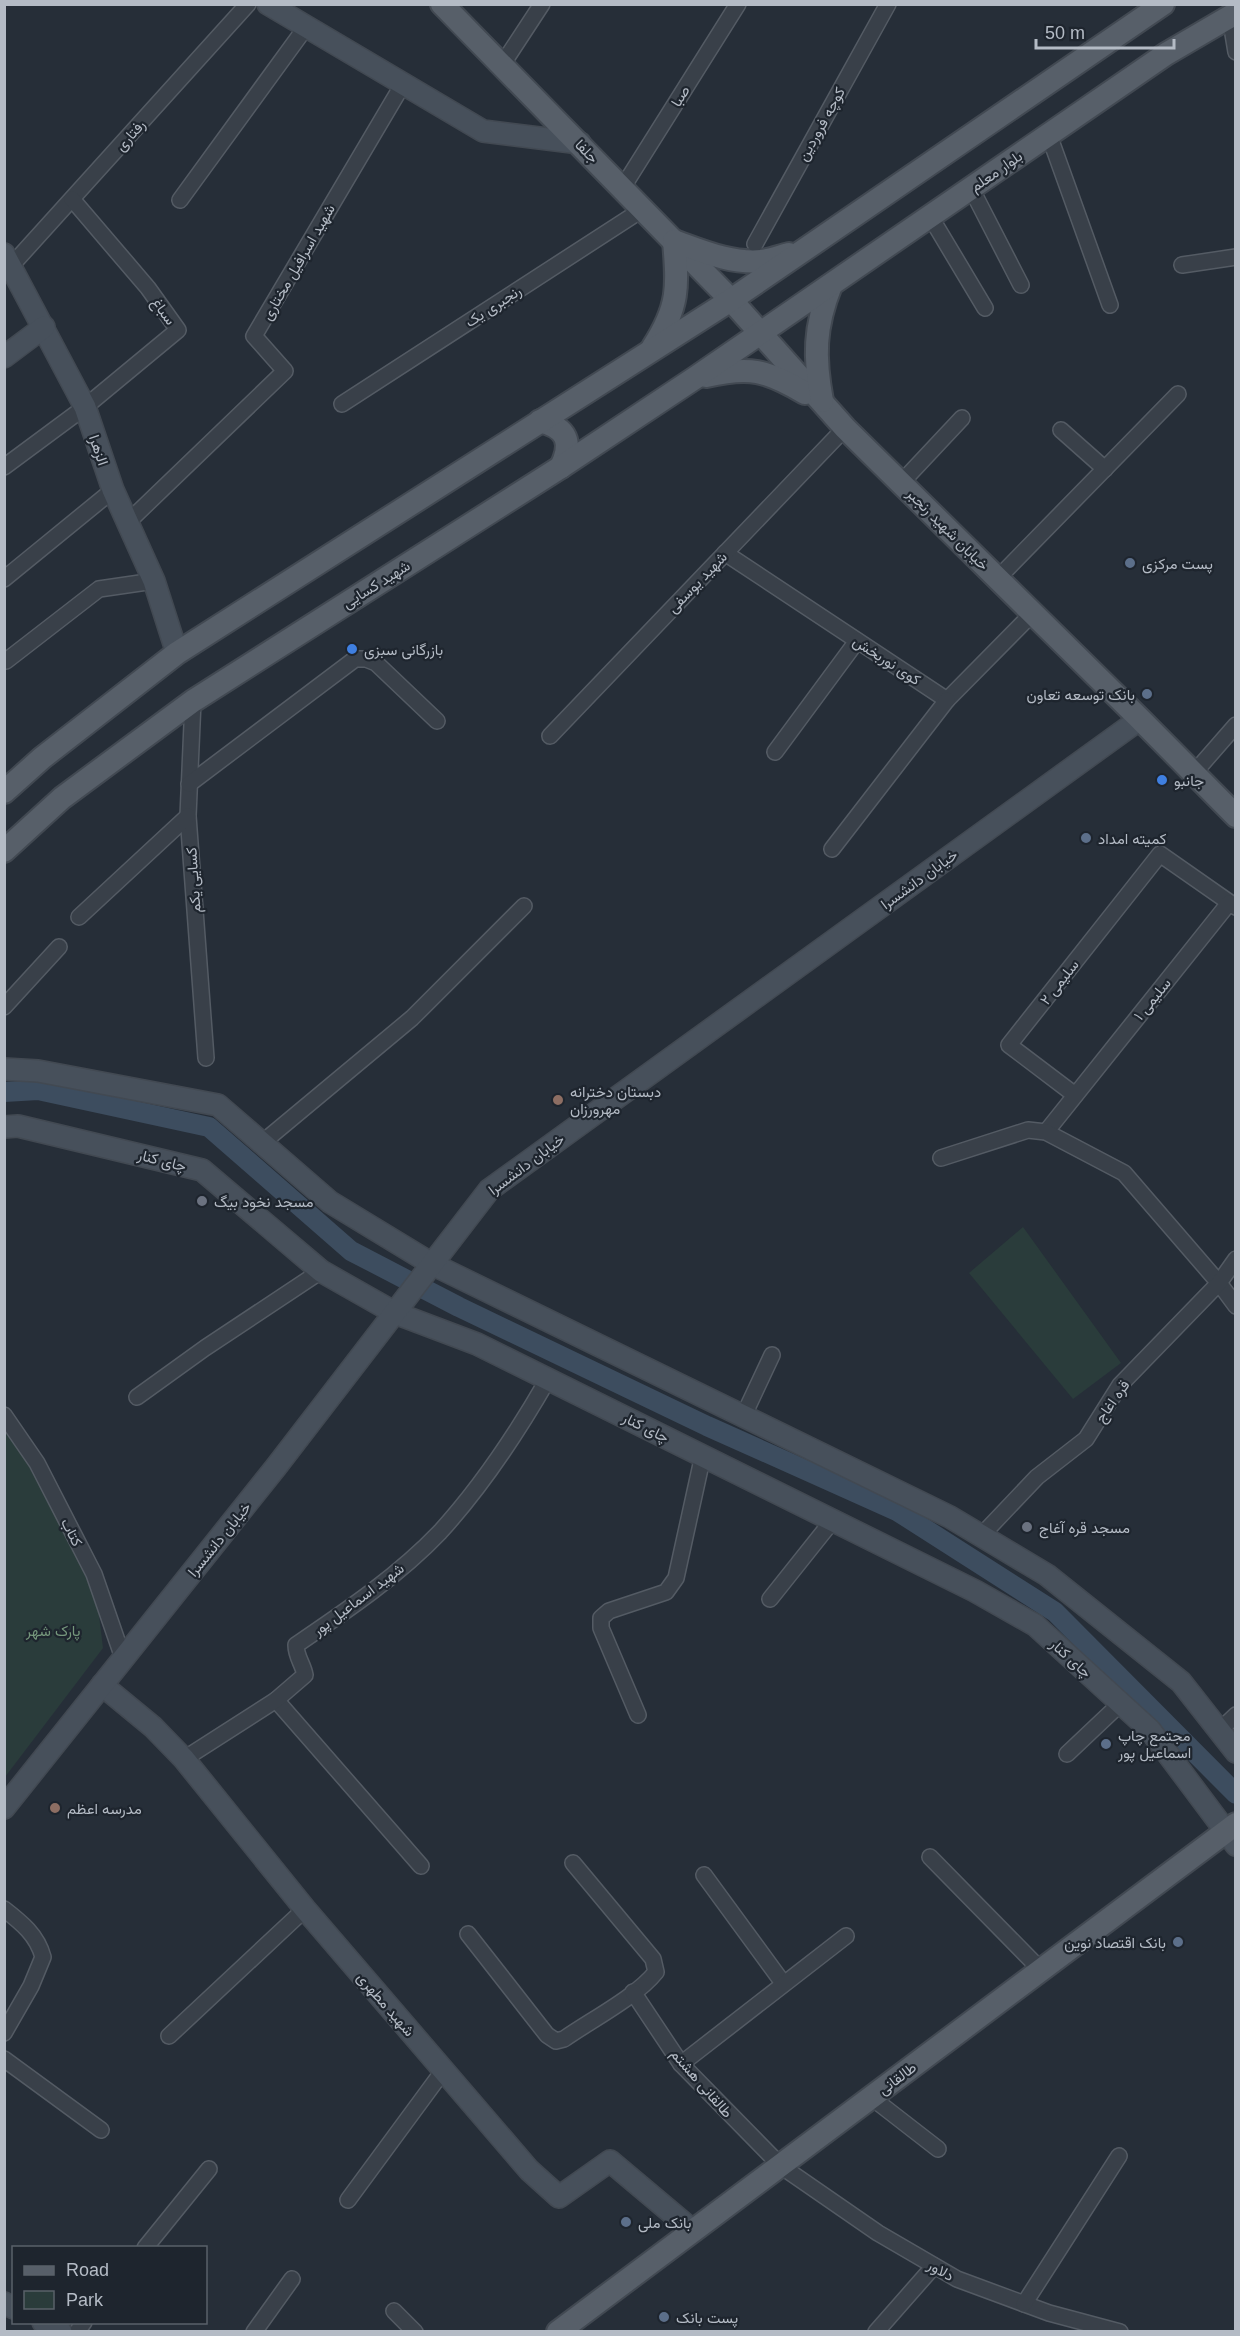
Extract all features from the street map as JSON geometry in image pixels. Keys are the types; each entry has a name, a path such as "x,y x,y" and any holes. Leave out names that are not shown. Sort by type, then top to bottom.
{"main road":[{"name":"جلفا","path":"442,4 580,143 731,300 760,334"},
{"path":"4,792 42,758 177,652 731,300 1163,4"},
{"name":"بلوار معلم","path":"760,334 1166,54 1233,14"},
{"path":"651,350 667,326 676,301 677,270 674,241 705,253 735,260 762,261 803,250"},
{"path":"822,403 815,353 818,324 831,285"},
{"name":"شهید کسایی","path":"4,851 62,798 193,701 561,467 760,334"},
{"name":"خیابان شهید رنجبر","path":"760,334 844,428 1236,816"},
{"path":"695,378 734,369 755,371 780,378 822,403"},
{"path":"540,421 555,425 566,437 568,453 561,467"},
{"name":"طالقانی","path":"558,2331 1041,1970 1232,1834"}],"street":[{"name":"رفتاری","path":"8,260 72,199 248,4"},
{"path":"268,4 483,131 580,143"},
{"path":"502,65 542,4"},
{"name":"صبا","path":"622,188 738,4"},
{"name":"کوچه فروردین","path":"754,244 888,4"},
{"path":"1233,14 1236,52"},
{"path":"180,200 306,27"},
{"name":"شهید اسرافیل مختاری","path":"128,523 285,371 254,336 403,84"},
{"path":"1049,135 1110,305"},
{"path":"971,188 1021,285"},
{"name":"سباغ","path":"72,199 148,288 178,330 85,407"},
{"name":"رنجبری یک","path":"342,404 643,209"},
{"path":"930,216 985,308"},
{"path":"1182,265 1236,257"},
{"name":"الزهرا","path":"8,260 85,407 113,490 154,581 177,652"},
{"path":"4,357 44,327"},
{"path":"998,578 1178,394"},
{"path":"4,467 85,407"},
{"path":"902,483 962,418"},
{"name":"شهید یوسفی","path":"550,736 844,428"},
{"path":"1061,430 1105,469"},
{"path":"4,579 113,490"},
{"name":"کوی نوربخش","path":"725,554 947,700"},
{"path":"6,661 99,589 154,581"},
{"path":"832,849 947,700 1033,613"},
{"path":"775,752 857,641"},
{"path":"189,784 355,659 366,658 376,663 437,721"},
{"name":"کسایی یکم","path":"193,701 188,816 206,1058"},
{"name":"خیابان دانشسرا","path":"4,1808 269,1476 489,1190 1140,719"},
{"path":"1194,773 1236,725"},
{"path":"79,917 188,816"},
{"name":"سلیمی ۲","path":"1075,1095 1009,1045 1160,854 1232,905"},
{"name":"سلیمی ۱","path":"1046,1132 1232,905"},
{"path":"262,1143 412,1018 524,906"},
{"path":"4,1006 58,947"},
{"path":"4,1070 38,1071 218,1105 330,1202 432,1264 950,1517 1047,1575 1181,1682 1236,1752"},
{"name":"چای کنار","path":"4,1127 18,1126 202,1170 321,1271 395,1313 477,1344 975,1591 1035,1625 1150,1730 1232,1834"},
{"path":"941,1158 1028,1130 1046,1132 1124,1173 1219,1283 1236,1306"},
{"name":"قره اغاج","path":"981,1536 1037,1477 1086,1439 1120,1386 1219,1283 1236,1259"},
{"path":"137,1397 205,1348 321,1271"},
{"path":"742,1417 772,1355"},
{"name":"شهید اسماعیل پور","path":"184,1759 276,1700 305,1675 296,1655 296,1645 377,1588 438,1533 473,1493 505,1449 548,1379"},
{"name":"کتاب","path":"4,1415 37,1463 94,1574 123,1658"},
{"path":"638,1715 601,1628 601,1618 609,1611 666,1592 672,1586 676,1578 703,1455"},
{"path":"770,1599 833,1520"},
{"name":"شهید مطهری","path":"102,1685 153,1727 184,1759 305,1909 443,2071 530,2170 559,2197 610,2161 692,2230"},
{"path":"276,1700 421,1866"},
{"path":"1067,1754 1121,1703"},
{"path":"1219,1731 1236,1715"},
{"path":"930,1857 1041,1970"},
{"path":"468,1934 548,2035 556,2041 633,1992 650,1980 656,1972 653,1959 573,1863"},
{"path":"704,1875 783,1983"},
{"path":"4,1909 39,1941 43,1957 31,1986 4,2033"},
{"path":"170,2036 305,1909"},
{"path":"681,2064 846,1936"},
{"name":"طالقانی هشتم","path":"633,1992 681,2064 781,2166"},
{"path":"4,2059 101,2130"},
{"path":"348,2200 443,2071"},
{"path":"871,2097 938,2148"},
{"path":"1024,2304 1119,2156"},
{"name":"دلاور","path":"781,2166 878,2233 957,2279 1049,2313 1120,2331"},
{"path":"146,2246 209,2169"},
{"path":"876,2331 934,2266"},
{"path":"254,2331 292,2279"},
{"path":"394,2311 416,2331"},
{"path":"47,2324 61,2331"}],"green space":[{"path":"1023,1227 1121,1363 1073,1399 969,1273"},
{"name":"پارک شهر","path":"5,1420 94,1574 103,1648 5,1777"}],"waterway":[{"path":"4,1092 38,1090 209,1127 351,1251 459,1307 707,1426 897,1511 1055,1612 1236,1794"}],"place":[{"name":"پست مرکزی","path":"1130,563"},
{"name":"بازرگانی سبزی","path":"352,649"},
{"name":"بانک توسعه تعاون","path":"1147,694"},
{"name":"جانبو","path":"1162,780"},
{"name":"کمیته امداد","path":"1086,838"},
{"name":"دبستان دخترانه مهرورزان","path":"558,1100"},
{"name":"مسجد نخود‌ بیگ","path":"202,1201"},
{"name":"مسجد قره آغاج","path":"1027,1527"},
{"name":"مجتمع چاپ اسماعیل پور","path":"1106,1744"},
{"name":"مدرسه اعظم","path":"55,1808"},
{"name":"بانک اقتصاد نوین","path":"1178,1942"},
{"name":"بانک ملی","path":"626,2222"},
{"name":"پست بانک","path":"664,2317"}]}
